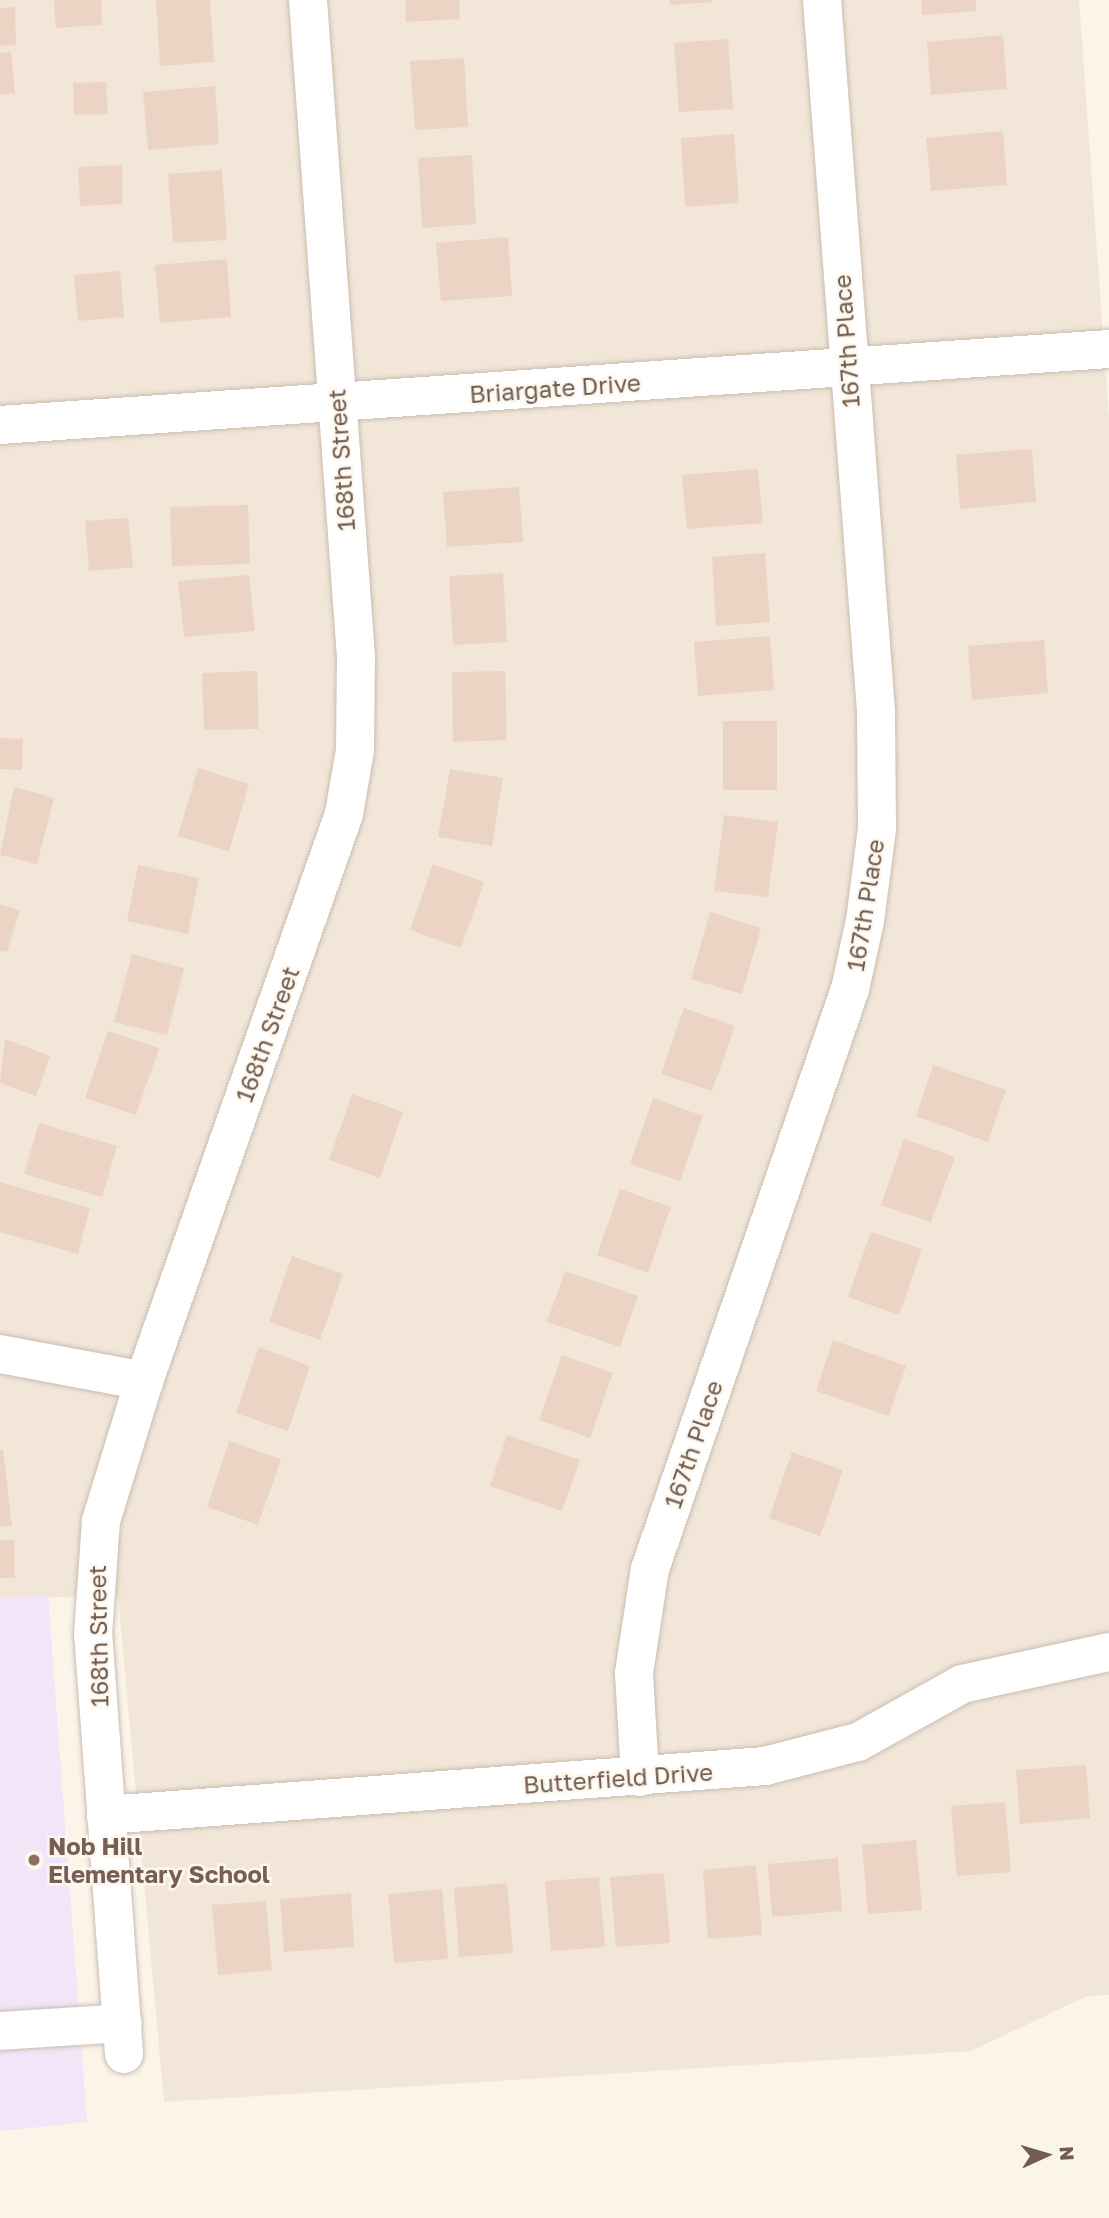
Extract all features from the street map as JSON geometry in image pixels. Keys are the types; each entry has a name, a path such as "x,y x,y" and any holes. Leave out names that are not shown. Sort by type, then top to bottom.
{"street":[{"name":"168th Street","path":"0,2031 123,2038 93,1636 96,1554 102,1521 144,1381 344,814 355,750 356,657 308,0"},
{"name":"167th Place","path":"640,1777 634,1674 650,1569 850,989 866,921 877,828 878,767 821,0"},
{"name":"Briargate Drive","path":"0,425 1109,349"},
{"path":"0,1354 144,1381"},
{"name":"Butterfield Drive","path":"106,1815 765,1766 858,1742 962,1684 994,1673 1109,1652"}],"shaded area":[{"path":"0,0 1079,0 1109,419 1109,1995 1087,1996 971,2051 164,2102 118,1596 0,1598"},
{"name":"Nob Hill Elementary School","path":"48,1595 87,2122 0,2131 0,1598"}],"building":[{"path":"54,0 101,0 102,25 56,28"},
{"path":"156,0 210,0 214,62 160,66"},
{"path":"405,0 459,0 460,19 406,22"},
{"path":"670,0 712,0 712,2 670,5"},
{"path":"921,0 976,0 976,11 922,15"},
{"path":"15,7 16,45 0,46 0,8"},
{"path":"1003,35 1007,89 931,95 927,42"},
{"path":"728,39 733,109 679,112 674,43"},
{"path":"11,52 15,93 0,95 0,53"},
{"path":"464,58 468,127 415,130 410,61"},
{"path":"106,82 108,114 74,115 73,83"},
{"path":"215,86 219,144 148,150 143,92"},
{"path":"1003,131 1007,185 931,191 926,138"},
{"path":"734,134 739,203 685,207 681,138"},
{"path":"472,155 476,224 422,228 418,158"},
{"path":"122,165 123,204 80,206 78,167"},
{"path":"222,170 227,240 173,243 168,174"},
{"path":"508,237 512,296 441,301 436,243"},
{"path":"227,259 231,317 160,323 155,265"},
{"path":"120,271 124,317 78,321 74,275"},
{"path":"1032,449 1036,502 960,509 956,455"},
{"path":"758,469 763,523 687,529 682,475"},
{"path":"519,487 523,542 447,547 443,492"},
{"path":"248,505 250,564 172,566 170,507"},
{"path":"128,518 133,567 89,571 85,521"},
{"path":"765,553 770,622 716,626 712,557"},
{"path":"503,573 507,642 453,645 449,576"},
{"path":"249,575 255,631 184,637 178,581"},
{"path":"770,636 774,690 698,696 694,642"},
{"path":"1044,640 1048,693 972,700 968,646"},
{"path":"257,671 259,729 204,730 202,673"},
{"path":"505,671 507,740 453,742 452,672"},
{"path":"723,721 777,721 777,790 723,790"},
{"path":"0,738 23,739 22,770 0,769"},
{"path":"198,768 249,784 229,851 178,836"},
{"path":"450,769 503,778 492,846 438,837"},
{"path":"14,787 54,798 37,864 0,855"},
{"path":"724,815 778,822 768,897 714,891"},
{"path":"433,864 484,882 461,948 410,930"},
{"path":"138,865 199,878 188,934 127,921"},
{"path":"0,904 20,910 7,952 0,950"},
{"path":"710,912 761,928 742,994 691,979"},
{"path":"132,954 184,968 167,1035 114,1022"},
{"path":"684,1008 735,1026 712,1091 661,1074"},
{"path":"108,1031 159,1048 136,1115 85,1098"},
{"path":"5,1039 50,1056 36,1096 0,1083"},
{"path":"933,1065 1006,1090 988,1142 916,1116"},
{"path":"352,1094 403,1112 380,1178 329,1160"},
{"path":"653,1098 703,1116 680,1181 630,1164"},
{"path":"39,1123 117,1146 102,1197 24,1174"},
{"path":"904,1139 955,1157 931,1222 881,1205"},
{"path":"0,1182 90,1208 78,1254 0,1232"},
{"path":"620,1189 671,1207 648,1273 597,1255"},
{"path":"871,1232 922,1249 899,1315 848,1297"},
{"path":"292,1256 343,1274 320,1340 269,1322"},
{"path":"565,1271 638,1296 620,1347 547,1322"},
{"path":"833,1340 906,1366 889,1416 816,1391"},
{"path":"259,1347 310,1366 288,1431 236,1413"},
{"path":"562,1355 613,1373 590,1438 539,1420"},
{"path":"507,1435 580,1460 562,1511 490,1486"},
{"path":"229,1441 281,1459 258,1525 207,1507"},
{"path":"3,1449 12,1526 0,1527 0,1450"},
{"path":"792,1452 843,1470 820,1536 769,1518"},
{"path":"0,1540 14,1540 15,1578 0,1578"},
{"path":"1086,1765 1090,1818 1020,1824 1016,1770"},
{"path":"1005,1802 1011,1872 957,1876 951,1806"},
{"path":"916,1840 922,1910 868,1914 862,1845"},
{"path":"838,1858 842,1911 772,1917 768,1864"},
{"path":"756,1865 762,1935 708,1939 703,1870"},
{"path":"664,1873 670,1943 616,1947 610,1877"},
{"path":"599,1877 605,1947 551,1951 545,1881"},
{"path":"507,1883 513,1953 459,1957 454,1888"},
{"path":"442,1889 448,1959 394,1963 388,1894"},
{"path":"351,1893 354,1947 284,1952 280,1899"},
{"path":"266,1901 272,1970 218,1975 212,1905"}],"place":[{"name":"Nob Hill Elementary School","path":"34,1860"}]}
